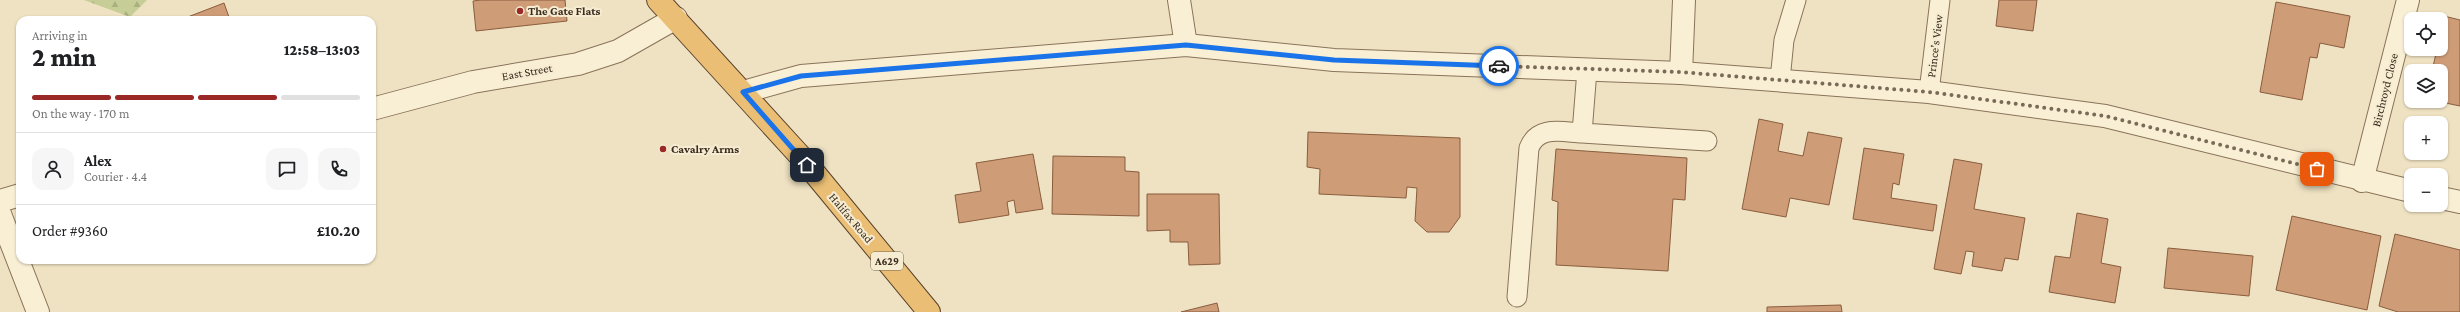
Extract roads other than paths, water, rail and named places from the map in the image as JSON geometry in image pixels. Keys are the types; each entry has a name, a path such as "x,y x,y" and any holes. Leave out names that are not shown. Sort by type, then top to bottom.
{"highway":[{"name":"Halifax Road","path":"658,0 802,158 929,312"}],"street":[{"path":"1179,0 1186,45"},
{"path":"1680,72 1684,0"},
{"name":"Birchroyd Close","path":"2362,181 2408,0"},
{"name":"East Street","path":"376,107 473,82 578,64 618,51 676,18"},
{"path":"743,92 801,76 1186,45 1334,60 1587,70 1680,72 1929,92 2105,116 2362,181 2404,190"},
{"path":"0,201 16,197"},
{"path":"2448,199 2460,202"},
{"path":"0,214 16,255"},
{"path":"19,264 38,312"}],"lane":[{"path":"1780,80 1784,40 1796,0"},
{"name":"Prince's View","path":"1929,92 1940,0"},
{"path":"1582,133 1587,70"},
{"path":"1517,297 1529,148 1532,139 1540,134 1551,131 1707,141"}],"place":[{"name":"The Gate Flats","path":"520,11"},
{"name":"Cavalry Arms","path":"663,149"}]}
